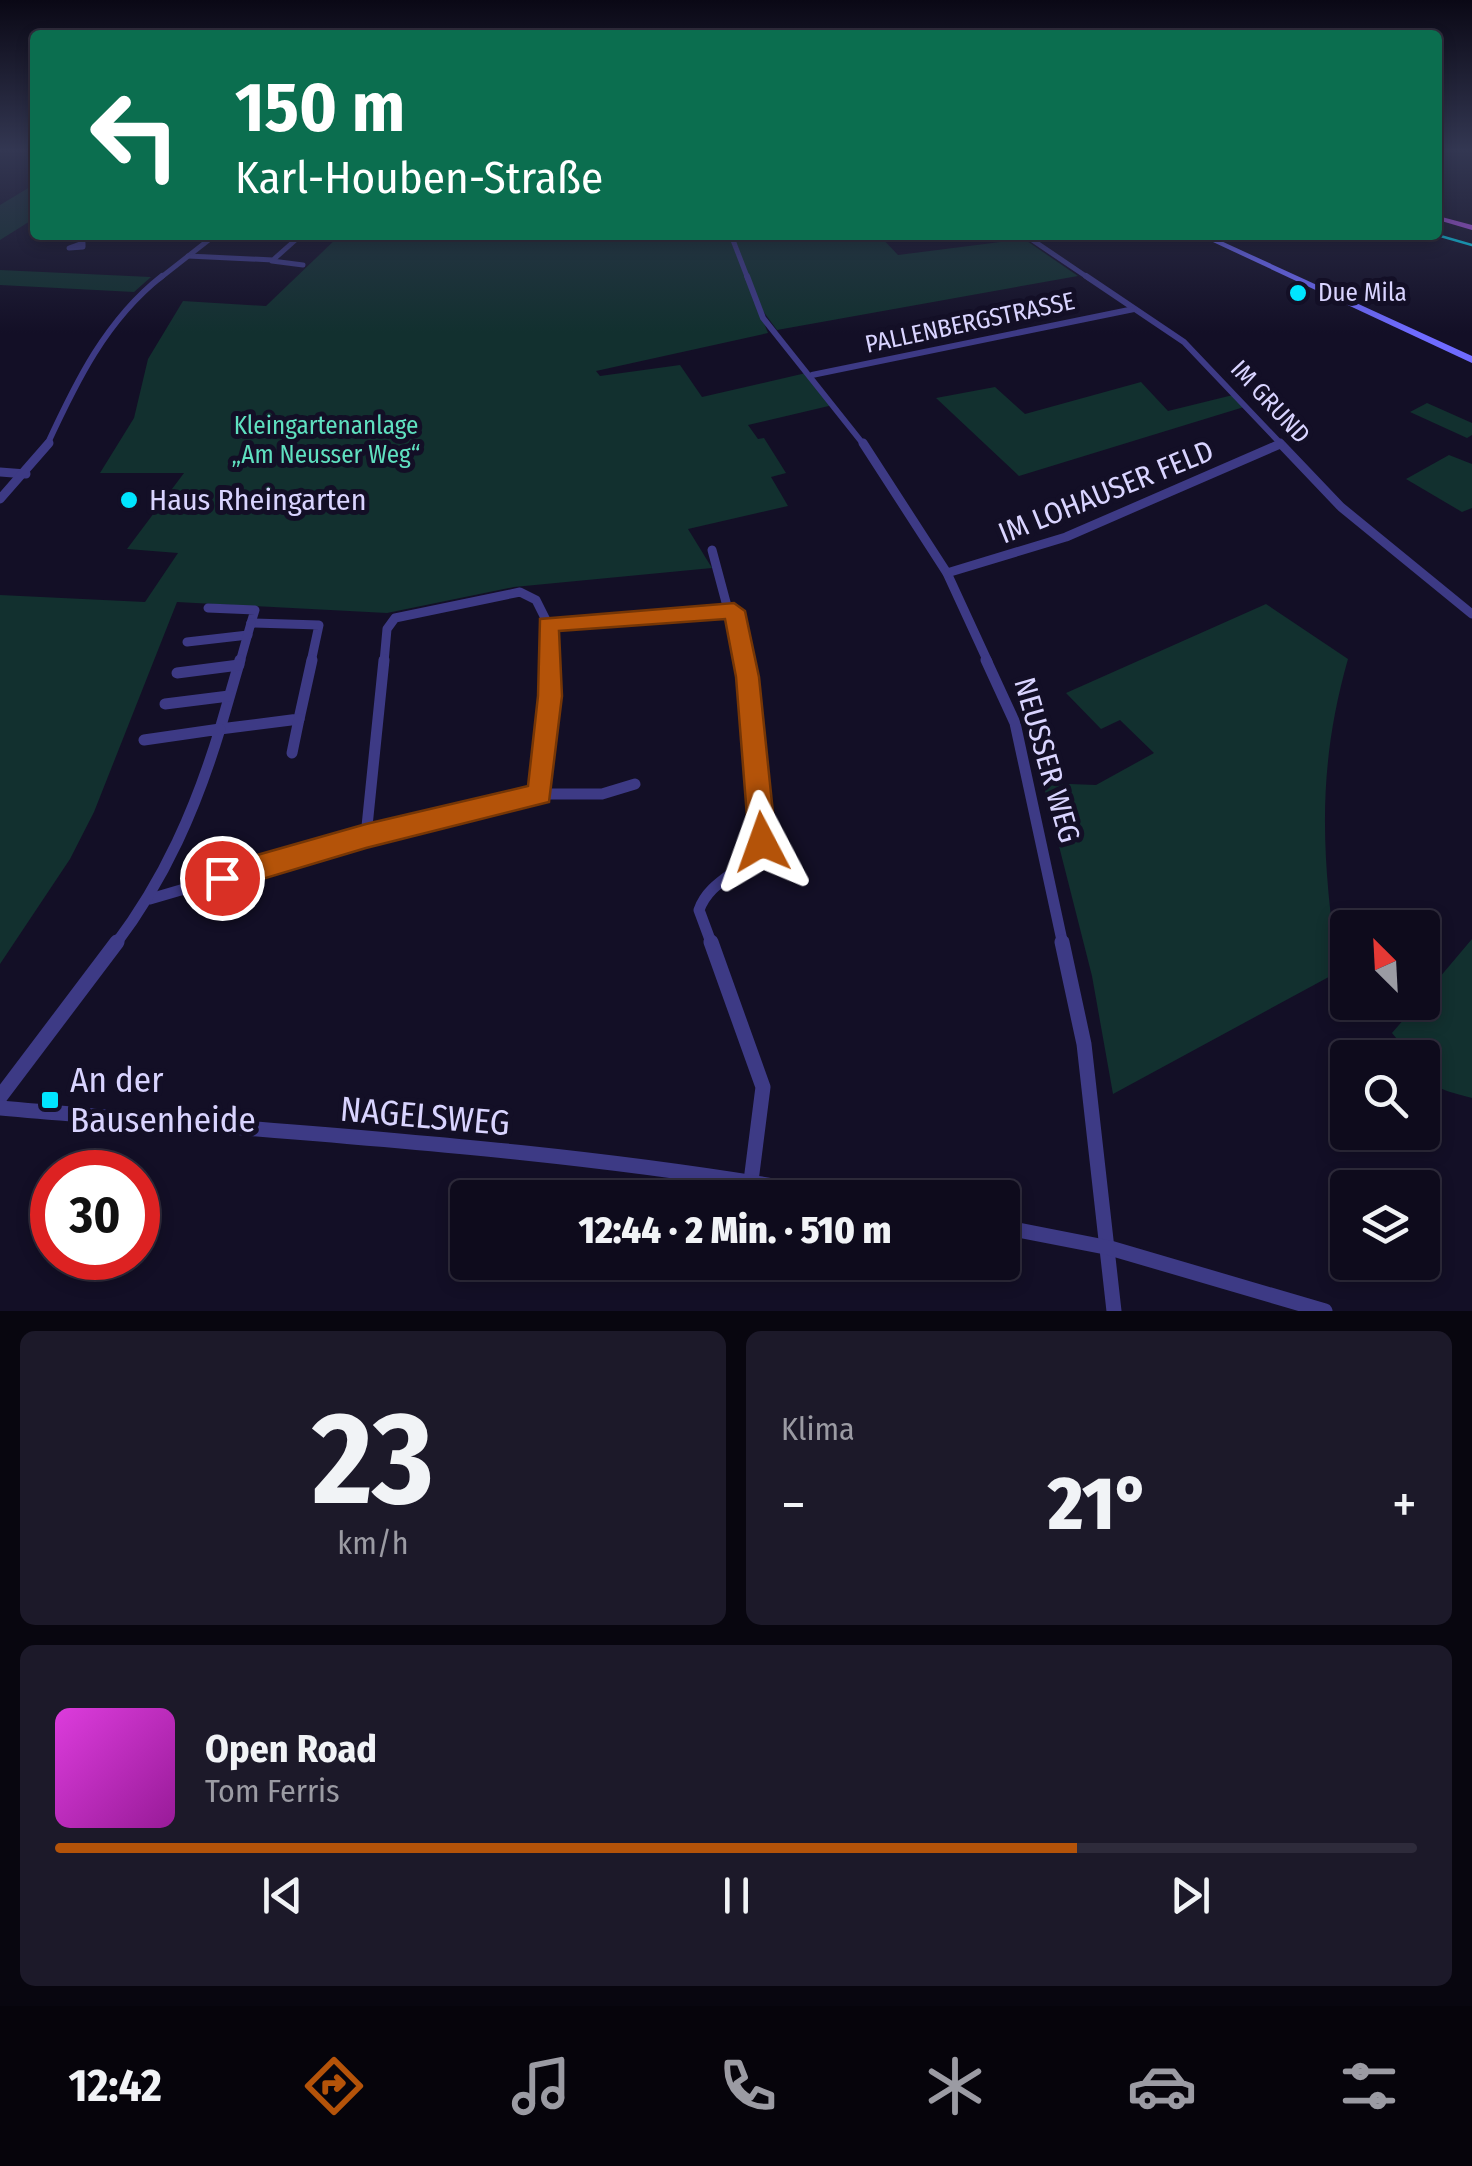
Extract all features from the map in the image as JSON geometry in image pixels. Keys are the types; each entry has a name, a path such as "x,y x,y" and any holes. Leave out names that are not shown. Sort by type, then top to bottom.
{"main road":[{"path":"1442,221 1472,230"}],"street":[{"path":"74,244 79,240"},
{"path":"0,499 26,474 55,434 79,376 103,338 152,284 208,240"},
{"path":"295,240 270,263 303,265"},
{"name":"NEUSSER WEG","path":"733,240 763,318 852,425 947,573 1008,705 1030,776 1084,1044 1110,1248 1114,1311"},
{"name":"IM GRUND","path":"1033,240 1184,342 1383,546 1472,614"},
{"path":"1213,240 1472,360"},
{"path":"188,256 273,260"},
{"name":"PALLENBERGSTRASSE","path":"812,376 1135,308"},
{"name":"IM LOHAUSER FELD","path":"947,573 1066,537 1280,444"},
{"path":"0,472 26,474"},
{"path":"712,550 734,611 748,677 762,842 756,858 704,894 699,910 760,1075 751,1180"},
{"path":"366,836 387,629 395,618 520,592 536,600 548,624 550,696 540,794"},
{"path":"0,1097 150,898 198,800 255,610 208,608"},
{"path":"548,624 734,611"},
{"path":"187,642 250,629 319,625 292,752"},
{"path":"177,673 239,665"},
{"path":"165,704 229,696"},
{"path":"144,740 299,720"},
{"path":"150,898 366,836 540,794 602,794 634,784"},
{"name":"NAGELSWEG","path":"0,1108 491,1152 742,1180"},
{"path":"1020,1230 1110,1248 1324,1311"}],"green space":[{"path":"0,210 30,210 30,221 0,240"},
{"name":"Kleingartenanlage „Am Neusser Weg“","path":"335,240 731,240 768,333 596,371 600,376 680,365 702,397 806,373 833,405 748,425 758,439 764,438 786,473 771,477 788,506 688,529 712,568 514,587 387,613 177,602 94,812 70,859 0,964 0,595 145,602 178,553 127,549 184,473 100,473 134,418 148,359 183,301 266,306"},
{"path":"735,240 884,240 898,255 1025,240 1078,276 777,330 760,307"},
{"path":"0,270 151,277 134,292 0,285"},
{"path":"1141,382 1168,411 1233,395 1244,407 1019,476 936,398 995,387 1025,414"},
{"path":"1427,403 1472,423 1472,435 1467,438 1410,412"},
{"path":"1449,455 1472,464 1472,508 1462,512 1406,479"},
{"path":"1266,604 1348,659 1327,777 1330,976 1113,1094 1092,976 1043,783 1096,785 1154,753 1120,720 1101,729 1066,693"},
{"path":"1472,939 1472,1098 1440,1088 1440,1040 1398,1040 1392,1033 1403,1020 1440,1020 1440,977"}],"tram line":[{"path":"1442,236 1472,245"}],"place":[{"name":"Due Mila","path":"1298,293"},
{"name":"Haus Rheingarten","path":"129,500"},
{"name":"An der Bausenheide","path":"50,1100"}],"route":[{"path":"222,878 366,836 540,794 548,742 548,624 734,611 748,677 762,842"}]}
